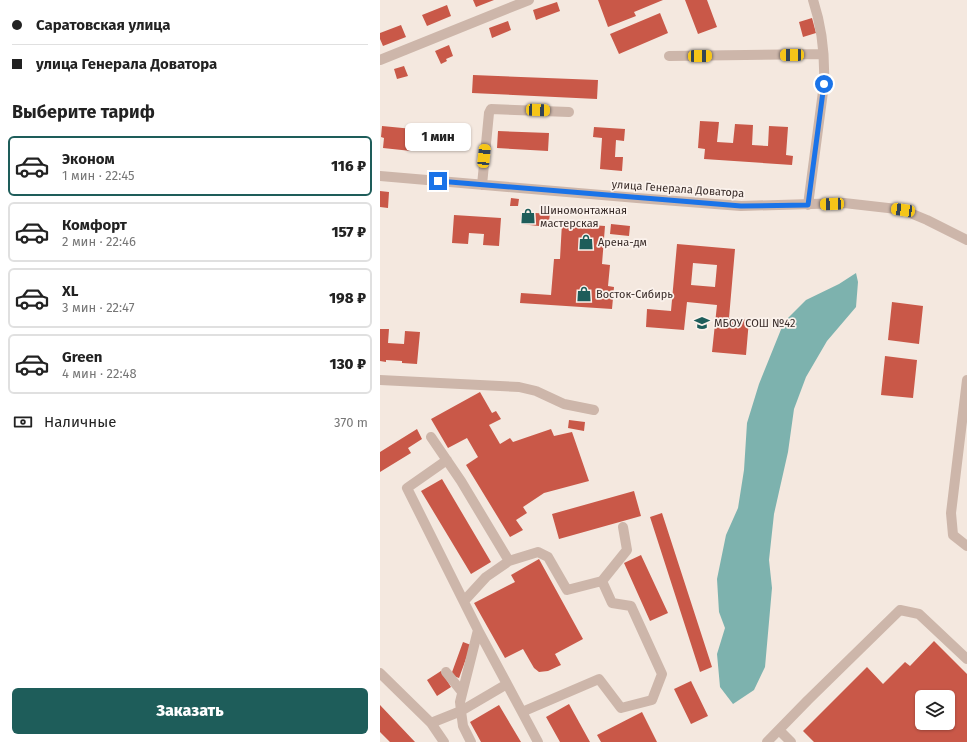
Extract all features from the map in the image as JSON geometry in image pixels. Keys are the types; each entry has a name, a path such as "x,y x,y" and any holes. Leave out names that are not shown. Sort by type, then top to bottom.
{"street":[{"path":"380,60 529,0"},
{"path":"808,205 824,84 821,32 813,0"},
{"path":"669,56 823,54"},
{"path":"482,185 489,113 492,109 569,112"},
{"name":"улица Генерала Доватора","path":"380,176 741,206 844,204 903,210 967,240"},
{"path":"380,380 519,387 536,392 564,404 594,410"},
{"path":"967,380 951,513 953,535 967,546"},
{"path":"431,437 461,480 509,561"},
{"path":"447,460 407,488 478,630 538,742"},
{"path":"464,601 486,577 509,561 538,552 548,557 567,590 602,581 627,550 623,527"},
{"path":"522,712 599,679 621,708 652,700 662,674 631,606 612,603 602,581"},
{"path":"767,742 900,610 919,614 967,659"},
{"path":"471,742 463,726 460,702 478,630"},
{"path":"446,672 462,692"},
{"path":"380,673 431,723 444,742"},
{"path":"431,723 461,711 507,684"},
{"path":"778,730 791,742"}],"water":[{"path":"856,273 858,282 856,307 827,341 806,377 794,409 788,452 774,514 769,560 772,588 765,667 754,690 733,704 720,687 717,654 725,628 719,612 717,579 726,535 738,508 744,470 747,423 759,384 784,322 806,300 839,284"}],"building":[{"path":"473,0 494,0 476,7"},
{"path":"598,0 663,0 634,12 636,16 608,27"},
{"path":"685,0 707,0 717,27 698,34"},
{"path":"557,2 560,11 536,20 533,10"},
{"path":"447,5 451,16 427,26 422,15"},
{"path":"660,13 668,33 619,54 610,34"},
{"path":"812,18 816,33 803,37 799,22"},
{"path":"508,21 511,30 492,38 489,28"},
{"path":"401,25 406,37 383,46 380,39 380,33"},
{"path":"449,45 453,56 446,59 447,61 441,64 435,51"},
{"path":"404,66 408,76 397,79 394,69"},
{"path":"473,75 598,80 597,99 472,93"},
{"path":"700,121 719,122 717,142 733,143 735,124 753,125 752,145 768,146 769,126 788,127 786,155 793,156 792,165 704,159 705,149 698,148"},
{"path":"382,126 413,129 411,151 383,148 384,138 381,137"},
{"path":"594,127 625,129 624,141 616,140 615,157 623,157 622,171 600,169 602,138 593,137"},
{"path":"498,131 549,133 548,151 497,148"},
{"path":"380,191 389,192 388,208 380,207"},
{"path":"511,198 519,199 518,206 510,206"},
{"path":"521,212 550,214 548,227 520,224"},
{"path":"454,215 501,218 499,246 483,245 484,234 469,233 468,244 452,243"},
{"path":"562,223 605,226 602,264 610,265 608,286 614,287 612,309 520,303 521,293 551,295 554,259 560,259"},
{"path":"611,224 630,226 629,236 610,234"},
{"path":"677,244 735,249 729,318 749,320 746,355 712,352 717,305 687,302 684,330 646,327 647,309 671,311","holes":["693,263 717,265 715,287 691,285"]},
{"path":"892,302 923,306 919,344 888,340"},
{"path":"380,329 389,329 388,343 404,344 405,331 420,332 417,364 402,363 402,361 380,361"},
{"path":"885,356 917,360 913,398 881,395"},
{"path":"480,392 492,413 496,411 501,419 489,425 500,444 510,438 513,442 551,429 554,436 572,432 589,481 544,493 523,507 527,513 516,520 523,530 510,537 466,465 478,457 467,438 448,448 431,419"},
{"path":"569,420 585,422 584,431 568,428"},
{"path":"417,429 422,439 408,448 411,453 380,472 380,452"},
{"path":"442,479 491,562 471,574 421,491"},
{"path":"634,491 641,516 559,539 552,514"},
{"path":"662,513 712,667 700,672 650,517"},
{"path":"641,555 668,613 650,621 624,563"},
{"path":"539,559 583,639 555,654 561,665 548,671 539,672 534,668 523,649 505,658 474,603 515,582 511,575"},
{"path":"934,641 967,674 967,742 814,742 803,731 867,667 883,684 905,662 910,666"},
{"path":"463,642 471,645 459,678 451,675"},
{"path":"441,671 451,687 437,696 427,680"},
{"path":"691,681 708,716 691,724 674,689"},
{"path":"569,704 590,742 560,742 546,717"},
{"path":"380,705 415,742 390,742 380,732"},
{"path":"499,705 521,742 481,742 470,722"},
{"path":"642,712 657,742 601,742 597,735"}],"place":[{"name":"Шиномонтажная мастерская","path":"528,216"},
{"name":"Арена-дм","path":"586,242"},
{"name":"Восток-Сибирь","path":"584,294"},
{"name":"МБОУ СОШ №42","path":"702,323"}],"route":[{"path":"438,181 741,206 808,205 824,84"}]}
